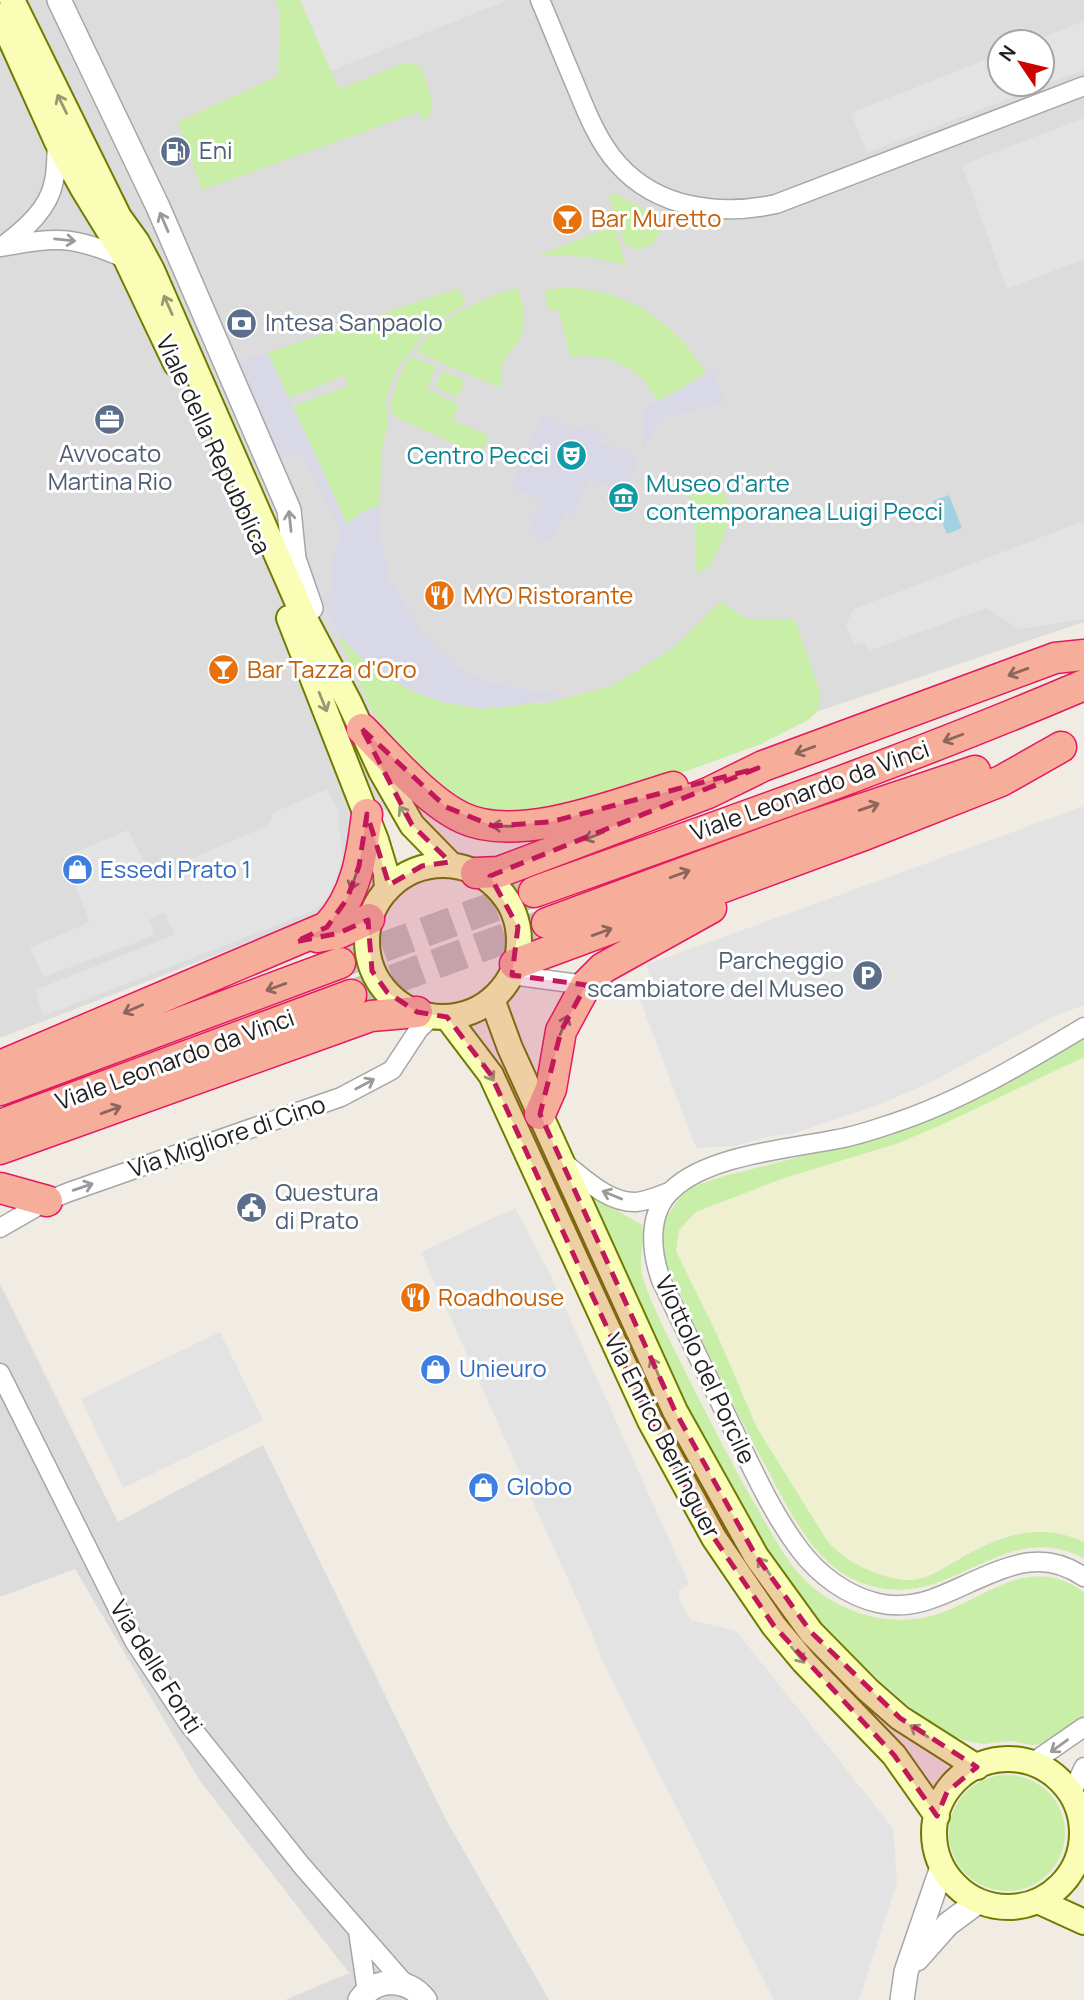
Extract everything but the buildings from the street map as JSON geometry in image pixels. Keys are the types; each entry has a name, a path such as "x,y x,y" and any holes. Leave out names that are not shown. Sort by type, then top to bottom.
{"highway":[{"path":"463,869 499,872 708,793 758,768 1055,658 1084,655"},
{"name":"Viale Leonardo da Vinci","path":"534,892 801,797 1022,712 1084,685"},
{"path":"362,729 431,796 461,817 493,826 550,822 679,785 758,768"},
{"path":"513,969 1001,781 1072,741"},
{"name":"Viale Leonardo da Vinci","path":"547,923 818,824 1072,741"},
{"path":"5,1058 327,927 347,900 359,866 367,814"},
{"path":"540,1114 551,1089 561,1031 586,985 603,968 695,915 864,835"},
{"path":"295,942 339,933 369,919"},
{"name":"Viale Leonardo da Vinci","path":"0,1090 340,963"},
{"name":"Viale Leonardo da Vinci","path":"0,1125 351,995"},
{"path":"0,1149 371,1016 432,1015"},
{"path":"0,1188 47,1201"}],"main road":[{"name":"Viale della Repubblica","path":"12,0 119,217 152,270 303,615 349,702 381,771 407,819 463,869"},
{"name":"Viale della Repubblica","path":"0,16 57,142 126,259 242,501 367,814 384,864 387,890"},
{"path":"422,866 463,869 500,891 515,916 519,940 513,969 492,999 479,1009 461,1015 432,1015 387,992 372,971 366,945 369,919 387,890 410,872 422,866"},
{"name":"Via Enrico Berlinguer","path":"492,999 510,1048 675,1411 756,1556 811,1632 869,1690 900,1718 977,1767"},
{"name":"Via Enrico Berlinguer","path":"432,1015 491,1075 650,1420 713,1538 774,1626 804,1662 894,1755 937,1816"},
{"path":"1010,1759 1032,1763 1047,1770 1071,1794 1080,1815 1082,1854 1069,1875 1050,1894 1038,1901 1015,1907 990,1905 958,1887 942,1867 934,1837 937,1816 947,1792 966,1773 977,1767 987,1762 1010,1759"},
{"path":"1038,1901 1084,1922"}],"street":[{"name":"Viale della Repubblica","path":"59,0 158,207 289,510 294,559 349,702"},
{"path":"540,0 589,116 618,165 645,187 663,197 708,209 750,209 776,204 1084,86"},
{"path":"0,247 32,221 50,194 54,182 57,142"},
{"path":"0,247 64,238 102,248 126,259"},
{"path":"513,969 586,985"},
{"name":"Via Migliore di Cino","path":"0,1228 47,1201 341,1097 392,1069 419,1029 432,1015"},
{"path":"563,1162 598,1189 620,1199 640,1201 669,1192 692,1175 706,1169 781,1148 840,1139 895,1123 947,1102 1084,1027"},
{"name":"Viottolo del Porcile","path":"669,1192 656,1219 653,1233 655,1265 760,1484 800,1551 812,1564 840,1588 853,1595 894,1605 924,1603 996,1571 1026,1562 1057,1563 1084,1577"},
{"name":"Via delle Fonti","path":"0,1373 134,1641 188,1723 302,1866 405,1984 415,1989 425,2000"},
{"path":"1032,1763 1084,1727"},
{"path":"1071,1794 1084,1767"},
{"path":"902,2000 906,1972 942,1867"},
{"path":"906,1972 948,1924 979,1901"},
{"path":"358,1931 363,1996 382,1983 405,1984"}],"highlighted area":[{"path":"362,729 446,807 493,826 550,822 758,768 490,876 518,927 512,975 586,985 561,1031 540,1114 675,1411 756,1556 811,1632 900,1718 977,1767 947,1792 937,1816 894,1755 774,1626 714,1538 650,1421 491,1075 447,1017 417,1012 387,992 372,971 368,920 339,933 295,942 327,927 347,899 359,866 367,814 389,885 422,866 450,862 412,825"}],"shaded area":[{"path":"0,0 1084,0 1084,622 646,769 454,793 367,814 343,874 317,916 0,1038"},
{"path":"300,0 508,0 331,71"},
{"path":"1084,21 1084,70 1056,81 1056,32"},
{"path":"986,60 986,98 1011,98 867,153 851,113"},
{"path":"1084,118 1084,259 1007,289 962,165"},
{"path":"267,352 347,524 360,513 379,506 383,551 389,575 386,577 389,584 393,583 418,627 433,645 456,665 486,681 532,691 565,693 522,705 481,709 442,702 385,677 367,664 338,634 322,598 333,593 330,572 341,532 299,452 281,459 258,415 239,362"},
{"path":"715,370 724,403 660,419 643,451 642,410"},
{"path":"542,415 575,432 585,425 594,426 602,435 601,442 639,459 623,494 590,479 573,515 565,512 551,543 527,532 541,501 510,487"},
{"path":"1084,521 1084,619 1019,629 986,608 869,651 865,642 854,645 846,624 854,609"},
{"path":"327,789 338,811 342,859 325,902 308,913 43,1016 35,990 174,935 165,913 149,919 155,935 44,977 30,948 90,922 64,857 128,830 151,876 267,826 275,812"},
{"name":"Parcheggio scambiatore del Museo","path":"1084,806 1084,1005 1048,1019 931,1082 876,1106 791,1134 770,1136 735,1146 696,1148 637,992 653,985 646,965"},
{"path":"515,1208 549,1272 689,1584 678,1591 680,1601 691,1620 736,1631 893,1828 897,1882 859,2000 774,2000 604,1664 421,1252"},
{"path":"0,1284 118,1522 263,1445 445,1818 549,2000 285,2000 349,1973 200,1781 75,1569 0,1597"},
{"path":"220,1332 263,1420 123,1488 81,1399"}],"green space":[{"path":"275,0 300,0 339,89 404,63 421,67 431,96 429,116 424,121 419,112 202,190 178,122 278,76 280,12"},
{"path":"617,194 661,219 659,234 651,245 639,249 625,244 608,195"},
{"path":"614,226 626,265 589,257 539,255"},
{"path":"567,287 610,295 648,312 680,338 706,373 657,401 642,379 621,364 597,357 570,357 559,311 547,308 545,290"},
{"path":"458,288 466,303 426,331 396,371 386,399 388,425 382,448 379,506 368,509 347,524 293,406 349,386 345,375 289,398 267,353"},
{"path":"517,288 524,310 524,325 519,340 503,363 500,388 416,352 435,329 460,311"},
{"path":"411,356 436,367 427,389 459,405 453,420 489,436 480,456 396,417 391,411 397,382"},
{"path":"443,370 465,381 458,397 435,387"},
{"path":"681,478 708,485 723,493 729,508 726,529 714,558 709,566 696,574 694,509"},
{"path":"720,602 749,620 795,620 820,692 818,711 808,720 761,744 684,772 525,819 474,815 388,745 337,634 367,665 417,693 442,701 548,703 611,686 671,650"},
{"path":"1084,1037 1084,1057 896,1144 784,1178 696,1212 679,1230 676,1251 719,1339 757,1428 826,1539 841,1554 878,1574 914,1580 931,1575 988,1544 1019,1534 1051,1533 1084,1542 1084,1558 1063,1550 1043,1547 1024,1549 1007,1553 953,1577 921,1587 898,1590 864,1584 829,1563 807,1538 780,1494 662,1255 662,1231 666,1218 681,1196 692,1187 724,1176 823,1151"},
{"path":"1084,1057 1084,1542 1070,1536 1050,1533 1011,1535 995,1539 916,1580 891,1579 863,1568 836,1551 826,1539 757,1428 719,1339 676,1251 679,1230 696,1212 784,1178 939,1126"},
{"path":"594,1199 642,1225 641,1271 658,1316 742,1481 782,1551 801,1577 821,1594 847,1608 877,1617 907,1620 943,1612 1021,1578 1041,1576 1062,1580 1084,1592 1084,1717 1074,1728 1044,1744 1031,1745 1011,1741 984,1744 948,1735 927,1722 842,1648 815,1617 757,1535 704,1440 592,1201"},
{"path":"1007,1775 1029,1780 1048,1792 1060,1811 1065,1833 1060,1855 1048,1874 1029,1886 1007,1891 985,1886 966,1874 954,1855 949,1833 954,1811 966,1792 985,1780"}],"water":[{"path":"949,495 962,528 947,534 933,501"}],"tunnel":[{"path":"340,963 534,892"},
{"path":"351,995 547,923"}],"place":[{"name":"Eni","path":"176,151"},
{"name":"Bar Muretto","path":"568,219"},
{"name":"Intesa Sanpaolo","path":"242,323"},
{"name":"Avvocato Martina Rio","path":"110,420"},
{"name":"Centro Pecci","path":"572,456"},
{"name":"Museo d'arte contemporanea Luigi Pecci","path":"623,498"},
{"name":"MYO Ristorante","path":"440,596"},
{"name":"Bar Tazza d'Oro","path":"224,670"},
{"name":"Essedi Prato 1","path":"77,870"},
{"name":"Parcheggio scambiatore del Museo","path":"867,975"},
{"name":"Questura di Prato","path":"252,1207"},
{"name":"Roadhouse","path":"415,1298"},
{"name":"Unieuro","path":"436,1369"},
{"name":"Globo","path":"484,1487"}]}
